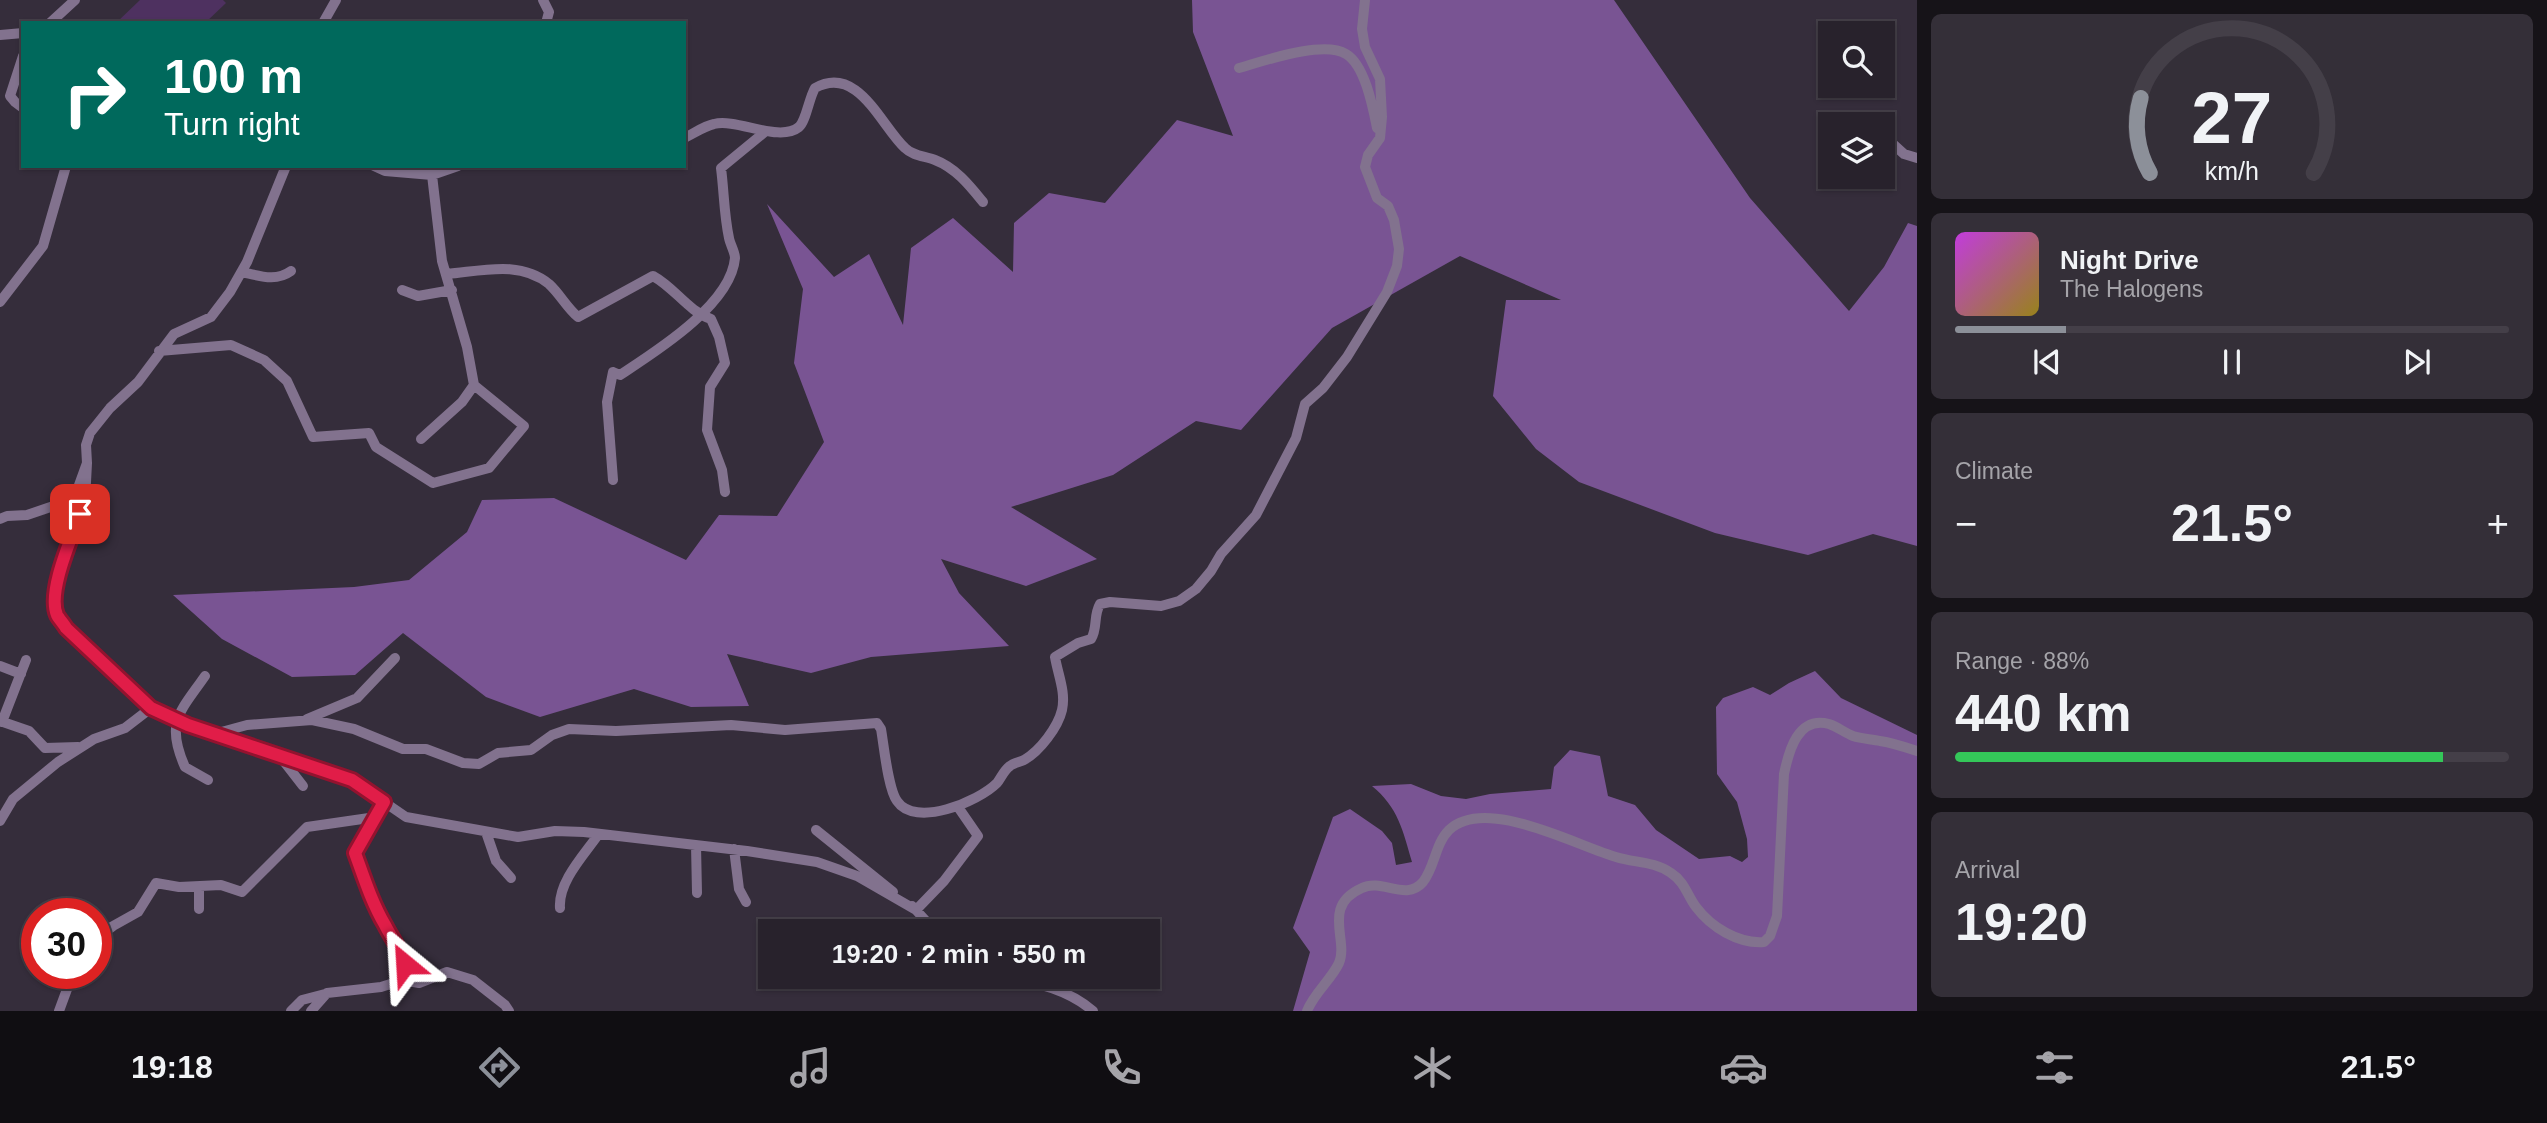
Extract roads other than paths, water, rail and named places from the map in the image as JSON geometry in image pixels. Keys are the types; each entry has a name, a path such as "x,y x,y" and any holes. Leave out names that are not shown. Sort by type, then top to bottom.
{"street":[{"path":"52,21 75,0"},
{"path":"324,21 336,0"},
{"path":"542,0 549,12 546,21"},
{"path":"214,734 247,725 333,723 402,749 426,749 463,763 479,764 498,753 531,750 552,735 569,729 616,731 731,725 785,730 877,723 881,729 892,790 897,802 909,813 923,814 958,807 996,784 1010,766 1026,759 1048,737 1062,711 1063,690 1055,657 1078,643 1091,639 1095,632 1096,612 1100,604 1110,601 1161,607 1180,601 1196,589 1211,571 1221,554 1256,514 1296,438 1305,404 1323,388 1347,356 1387,292 1397,266 1399,250 1394,220 1388,206 1377,198 1365,167 1368,155 1380,138 1382,117 1380,79 1365,47 1362,29 1365,0"},
{"path":"0,35 21,33"},
{"path":"1239,68 1310,51 1332,49 1348,54 1361,72 1380,138"},
{"path":"21,62 10,96 21,106"},
{"path":"686,137 714,124 728,123 766,131 790,132 799,127 809,97 815,88 832,82 844,85 871,102 904,148 937,161 965,180 983,202"},
{"path":"613,480 607,402 612,372 620,375 666,346 700,315 725,287 735,257 729,239 721,168 766,131"},
{"path":"1895,146 1904,154 1917,158"},
{"path":"0,302 43,246 65,168"},
{"path":"285,168 242,272 211,317 174,334 138,382 110,408 90,433 86,445 85,501 58,580 55,605 66,628 151,708 214,734 352,780 406,817 518,837 555,831 734,849 817,862 857,876 916,909"},
{"path":"380,168 432,175 452,168"},
{"path":"159,352 231,345 264,360 287,381 313,437 369,433 376,447 433,483 489,468 524,426 474,385 452,290 442,261 432,175"},
{"path":"447,274 516,268 531,273 550,285 578,317 653,276 700,315 711,319 719,337 725,363 710,387 707,430 722,470 725,492"},
{"path":"242,272 282,277 291,271"},
{"path":"402,290 418,296 452,290"},
{"path":"421,439 462,402 474,385"},
{"path":"0,519 27,515 74,499 87,463"},
{"path":"299,722 357,698 395,659"},
{"path":"26,660 1,721 29,731 45,748 78,747"},
{"path":"0,666 21,674"},
{"path":"205,676 176,719 174,733 185,767 208,780"},
{"path":"0,821 13,799 78,747 125,728 151,708"},
{"path":"1307,1011 1311,1000 1338,965 1341,956 1339,914 1344,904 1363,887 1378,885 1410,891 1416,888 1423,881 1449,830 1475,818 1518,823 1555,833 1616,858 1655,864 1681,881 1695,906 1717,928 1744,941 1764,942 1770,936 1777,916 1784,774 1788,751 1794,739 1809,725 1818,723 1828,724 1853,736 1917,751"},
{"path":"280,756 303,786"},
{"path":"384,802 355,853 370,895 402,954 405,964 403,980"},
{"path":"916,909 944,881 978,836 958,807"},
{"path":"112,927 138,912 156,883 199,887 221,885 242,892 307,827 376,817"},
{"path":"816,830 916,909 925,919"},
{"path":"486,832 496,861 511,878"},
{"path":"560,908 559,899 572,871 598,835"},
{"path":"696,845 697,893"},
{"path":"734,849 739,889 746,902"},
{"path":"199,887 199,909"},
{"path":"291,1011 302,1000 327,993 382,987 403,980 419,983 447,972 473,980 509,1011"},
{"path":"59,1011 67,989"},
{"path":"1050,989 1081,1001 1093,1011"},
{"path":"311,1011 327,993"}]}
